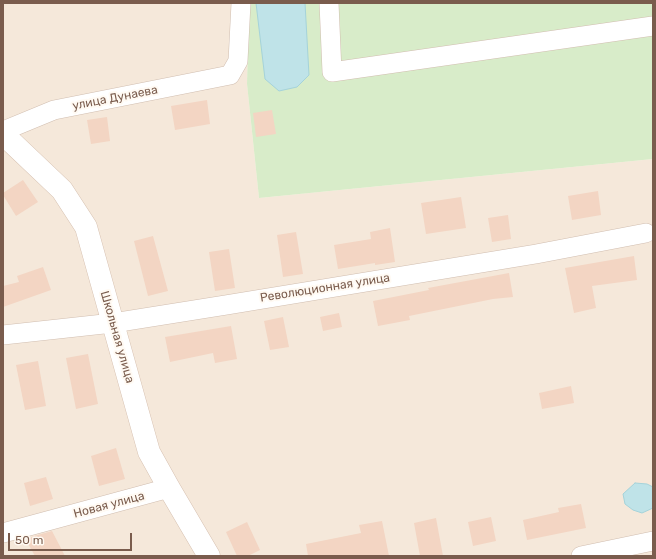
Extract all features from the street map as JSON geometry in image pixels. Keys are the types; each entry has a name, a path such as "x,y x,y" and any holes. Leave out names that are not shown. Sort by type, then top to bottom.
{"street":[{"name":"улица Дунаева","path":"3,131 54,110 230,75 238,61 241,3"},
{"path":"329,3 332,72 653,26"},
{"name":"Школьная улица","path":"3,134 62,190 86,227 149,452 209,556"},
{"name":"Революционная улица","path":"3,335 113,323 536,254 646,233"},
{"name":"Новая улица","path":"3,533 169,488"},
{"path":"581,556 653,541"}],"shaded area":[{"path":"3,3 249,3 247,84 259,198 653,159 653,556 3,556"}],"green space":[{"path":"249,3 653,3 653,159 259,198 247,84"}],"water":[{"path":"256,3 305,3 309,75 297,87 279,91 265,79"},
{"path":"635,483 647,484 653,487 653,508 642,513 633,510 625,504 623,494"}],"building":[{"path":"207,100 210,124 175,130 171,106"},
{"path":"272,110 276,134 256,137 253,113"},
{"path":"107,117 110,141 91,144 87,120"},
{"path":"23,180 38,202 16,216 3,193"},
{"path":"598,191 601,215 572,220 568,196"},
{"path":"461,197 466,228 426,234 421,203"},
{"path":"508,215 511,239 492,242 488,218"},
{"path":"390,228 395,262 375,265 375,263 338,269 334,245 371,239 370,232"},
{"path":"296,232 303,274 283,277 277,235"},
{"path":"153,236 168,291 148,296 134,241"},
{"path":"229,249 235,288 215,291 209,252"},
{"path":"634,256 637,280 592,286 596,308 574,313 565,268"},
{"path":"43,267 51,290 3,307 3,286 19,282 17,276"},
{"path":"509,273 513,297 493,299 409,316 410,320 378,326 373,301 429,290 428,288"},
{"path":"339,313 342,327 323,331 320,317"},
{"path":"283,317 289,347 270,350 264,321"},
{"path":"231,326 237,359 215,363 213,353 170,362 165,337"},
{"path":"88,354 98,404 76,409 66,358"},
{"path":"38,361 46,406 25,410 16,365"},
{"path":"571,386 574,403 542,409 539,393"},
{"path":"116,448 125,479 99,486 91,456"},
{"path":"46,477 53,499 30,506 24,483"},
{"path":"581,504 586,528 527,540 523,520 559,512 558,508"},
{"path":"491,517 496,541 473,546 468,522"},
{"path":"436,518 443,556 420,556 414,523"},
{"path":"382,521 389,556 308,556 306,544 361,533 359,525"},
{"path":"247,522 260,550 248,556 237,556 226,532"},
{"path":"52,531 65,556 35,556 26,540"}]}
